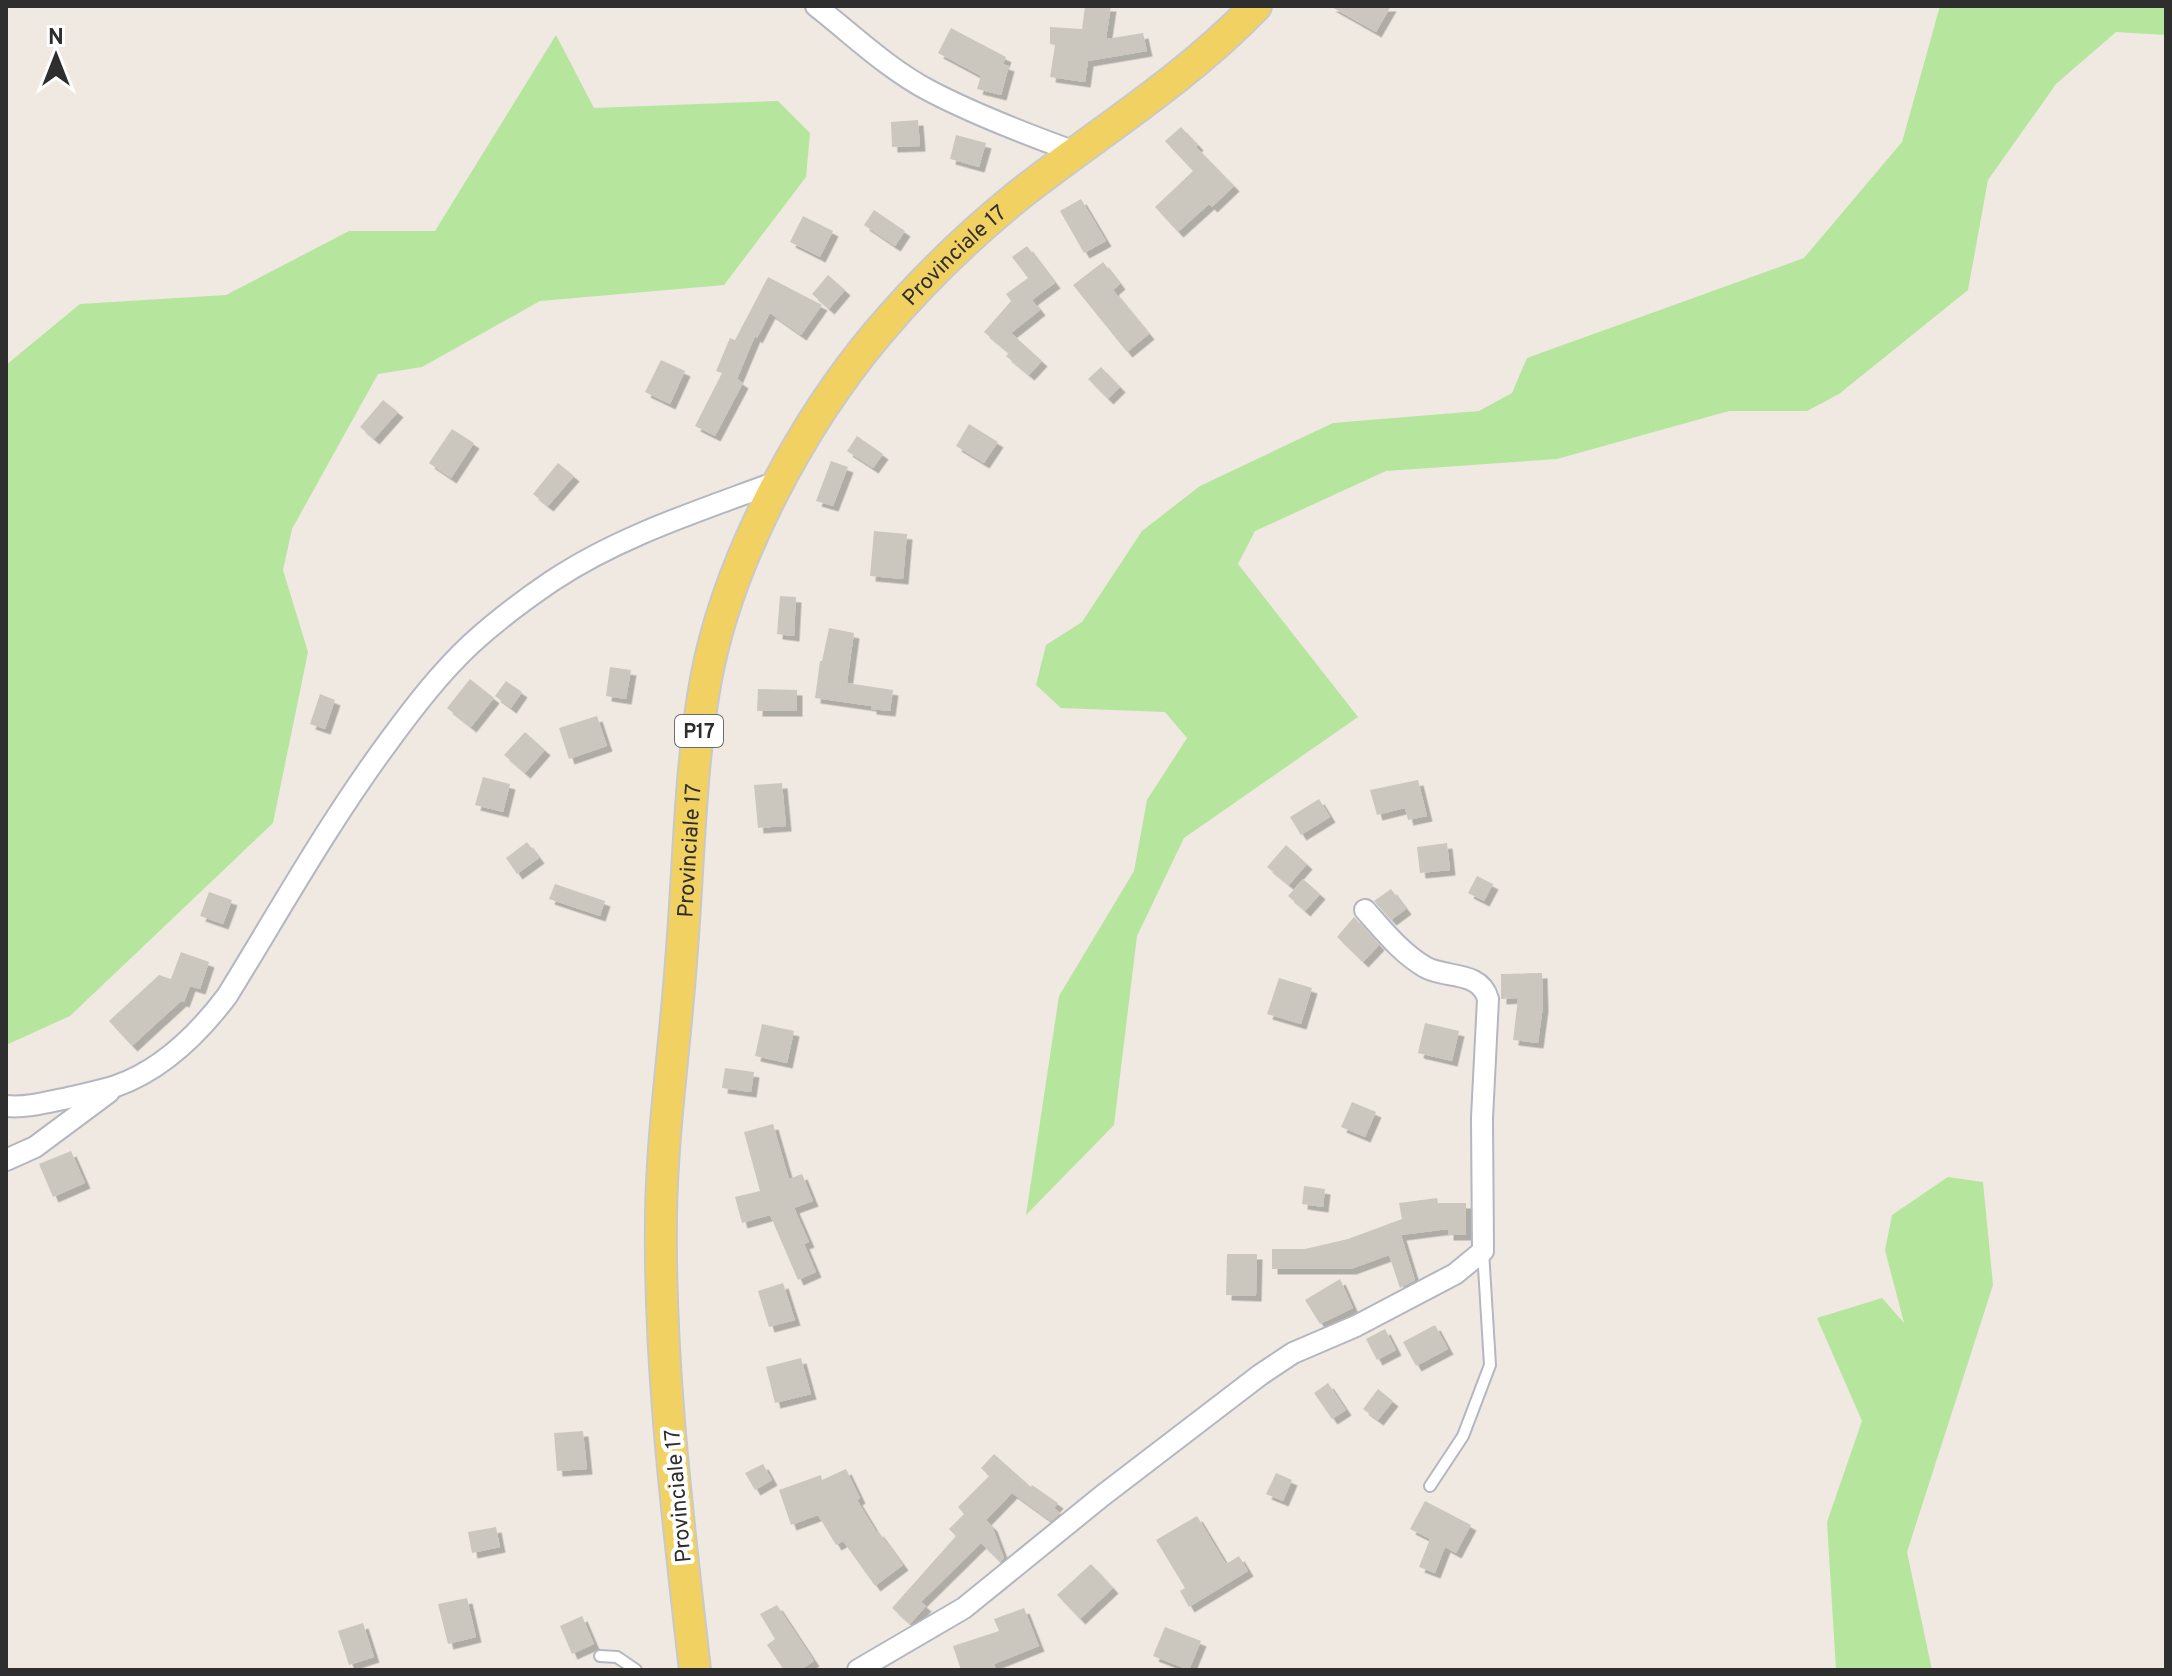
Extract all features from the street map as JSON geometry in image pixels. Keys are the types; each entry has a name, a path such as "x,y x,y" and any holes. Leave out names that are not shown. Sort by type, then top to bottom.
{"main road":[{"name":"Provinciale 17","path":"695,1670 675,1490 662,1304 661,1215 665,1125 684,933 689,816 707,676 731,591 779,481 847,373 875,336 972,234 1179,74 1256,6"}],"street":[{"path":"816,6 894,69 929,91 998,124 1078,153"},
{"path":"6,1160 35,1147 118,1085 161,1061 207,1022 227,996 351,794 409,714 471,645 555,580 610,550 722,500 779,481"},
{"path":"858,1670 964,1608 1102,1496 1260,1375 1293,1353 1356,1326 1455,1274 1483,1251 1481,1182 1488,999 1485,989 1473,980 1427,969 1402,950 1365,910"},
{"path":"6,1106 52,1101 118,1085"}],"lane":[{"path":"1430,1486 1463,1436 1490,1365 1483,1251"},
{"path":"600,1656 617,1657 636,1670"}],"green space":[{"path":"1940,6 2166,6 2166,35 2116,32 2056,84 1988,180 1968,290 1839,394 1807,411 1729,411 1557,459 1386,471 1255,531 1238,564 1358,717 1184,838 1137,936 1114,1125 1026,1215 1059,996 1134,871 1147,800 1187,738 1165,712 1061,708 1036,685 1046,645 1082,622 1142,531 1200,486 1333,423 1479,411 1512,393 1527,358 1804,258 1902,142"},
{"path":"556,35 594,108 778,101 810,133 806,177 724,285 540,301 422,367 378,374 292,529 283,570 308,652 273,823 70,1016 6,1045 6,365 80,304 226,295 349,231 435,231"},
{"path":"1948,1177 1983,1182 1993,1285 1907,1552 1932,1670 1836,1670 1827,1522 1862,1421 1817,1318 1882,1298 1904,1323 1885,1250 1892,1215"}],"building":[{"path":"1085,6 1111,6 1106,39 1143,33 1147,51 1088,61 1085,82 1050,77 1055,45 1050,44 1050,27 1082,29"},
{"path":"1330,6 1391,6 1376,32"},
{"path":"951,28 1006,57 1003,64 1009,66 1001,95 977,89 981,76 938,53"},
{"path":"918,120 920,146 892,147 891,122"},
{"path":"1181,127 1234,186 1178,232 1155,207 1193,171 1165,141"},
{"path":"956,135 986,143 979,167 950,159"},
{"path":"1081,199 1106,241 1084,253 1060,211"},
{"path":"874,210 905,231 895,246 864,225"},
{"path":"803,216 833,231 820,257 790,242"},
{"path":"1027,246 1055,283 1032,300 1040,310 1011,333 1042,361 1029,375 984,332 1011,301 1006,294 1028,278 1012,257"},
{"path":"1103,262 1120,284 1113,290 1149,334 1127,352 1073,285"},
{"path":"828,275 845,290 829,309 812,294"},
{"path":"768,277 822,305 801,335 770,313 757,338 755,336 737,379 743,383 715,436 695,426 722,373 716,371 730,338 735,340"},
{"path":"661,360 685,371 670,404 645,392"},
{"path":"1101,367 1120,387 1108,399 1088,379"},
{"path":"383,400 398,412 374,439 360,427"},
{"path":"969,424 998,442 984,463 956,446"},
{"path":"452,429 474,443 451,478 429,463"},
{"path":"857,436 883,454 873,468 847,451"},
{"path":"831,461 848,467 833,506 816,501"},
{"path":"558,463 574,476 548,506 533,494"},
{"path":"874,531 907,534 903,579 870,576"},
{"path":"780,596 796,597 794,636 777,634"},
{"path":"829,628 854,633 847,683 893,690 890,711 815,698"},
{"path":"610,667 631,670 626,699 606,696"},
{"path":"470,679 494,698 471,727 447,708"},
{"path":"506,681 522,692 511,708 495,696"},
{"path":"758,689 797,690 797,711 757,711"},
{"path":"320,694 335,700 325,729 310,724"},
{"path":"597,716 607,746 569,759 559,728"},
{"path":"525,732 545,750 525,773 504,755"},
{"path":"483,777 510,784 503,812 475,805"},
{"path":"1418,780 1427,816 1408,820 1405,808 1377,815 1370,790"},
{"path":"782,783 786,826 758,828 754,785"},
{"path":"1319,799 1330,817 1301,835 1290,817"},
{"path":"527,842 539,858 517,874 506,858"},
{"path":"1447,843 1450,870 1420,873 1417,847"},
{"path":"1286,845 1307,864 1289,885 1267,867"},
{"path":"1477,876 1493,884 1484,901 1468,893"},
{"path":"1303,879 1320,894 1305,911 1288,896"},
{"path":"555,884 605,901 600,916 549,899"},
{"path":"1391,889 1406,909 1391,920 1374,901"},
{"path":"209,892 232,900 223,924 200,916"},
{"path":"1354,917 1379,945 1363,962 1337,937"},
{"path":"181,952 209,962 200,989 190,986 184,1002 181,1001 132,1046 109,1021 159,975 171,979"},
{"path":"1542,973 1543,1006 1538,1043 1513,1040 1518,998 1501,999 1501,974"},
{"path":"1279,978 1312,988 1301,1024 1267,1014"},
{"path":"1425,1023 1459,1031 1452,1061 1418,1053"},
{"path":"762,1024 794,1031 787,1063 755,1056"},
{"path":"725,1068 754,1072 751,1092 722,1088"},
{"path":"1352,1102 1376,1112 1365,1137 1341,1127"},
{"path":"773,1124 789,1179 802,1174 813,1201 794,1208 809,1242 804,1244 816,1272 798,1280 770,1215 742,1223 735,1197 760,1191 744,1132"},
{"path":"71,1151 85,1183 53,1197 39,1164"},
{"path":"1304,1186 1325,1189 1323,1207 1302,1204"},
{"path":"1437,1198 1438,1203 1466,1203 1466,1235 1448,1235 1448,1229 1401,1235 1415,1280 1400,1288 1389,1255 1351,1269 1272,1269 1272,1249 1305,1249 1348,1239 1402,1219 1399,1203"},
{"path":"1227,1254 1257,1254 1256,1296 1226,1295"},
{"path":"1340,1279 1353,1308 1320,1324 1305,1300"},
{"path":"783,1283 795,1320 769,1327 758,1291"},
{"path":"1435,1325 1448,1349 1416,1366 1403,1342"},
{"path":"1385,1329 1396,1350 1377,1360 1366,1339"},
{"path":"801,1358 811,1394 775,1403 766,1367"},
{"path":"1328,1383 1346,1410 1332,1419 1314,1393"},
{"path":"1378,1389 1393,1401 1378,1420 1363,1409"},
{"path":"583,1431 587,1469 557,1471 554,1433"},
{"path":"994,1454 1031,1487 1058,1503 1054,1508 1060,1513 1051,1521 1012,1493 986,1520 992,1526 1004,1558 1000,1562 981,1543 921,1602 926,1606 910,1624 892,1608 956,1536 949,1529 964,1514 958,1507 989,1476 981,1468"},
{"path":"763,1464 772,1480 755,1490 745,1473"},
{"path":"846,1469 860,1498 857,1500 877,1533 903,1565 875,1586 843,1541 836,1545 818,1515 791,1525 779,1490 821,1475 822,1480"},
{"path":"1276,1473 1292,1480 1283,1501 1266,1494"},
{"path":"1425,1501 1471,1525 1456,1553 1445,1547 1435,1573 1419,1567 1430,1539 1410,1529"},
{"path":"1197,1516 1226,1564 1239,1556 1248,1571 1189,1607 1180,1591 1185,1588 1156,1540"},
{"path":"496,1527 500,1547 472,1553 468,1532"},
{"path":"1091,1564 1113,1588 1080,1619 1057,1595"},
{"path":"467,1598 476,1637 448,1644 438,1604"},
{"path":"777,1605 814,1661 800,1670 784,1670 767,1645 775,1639 760,1614"},
{"path":"1024,1608 1039,1646 994,1664 996,1670 961,1670 953,1646 999,1631 994,1619"},
{"path":"582,1616 594,1644 572,1654 560,1626"},
{"path":"363,1623 374,1657 349,1665 338,1631"},
{"path":"1165,1627 1201,1641 1189,1670 1153,1656"}]}
